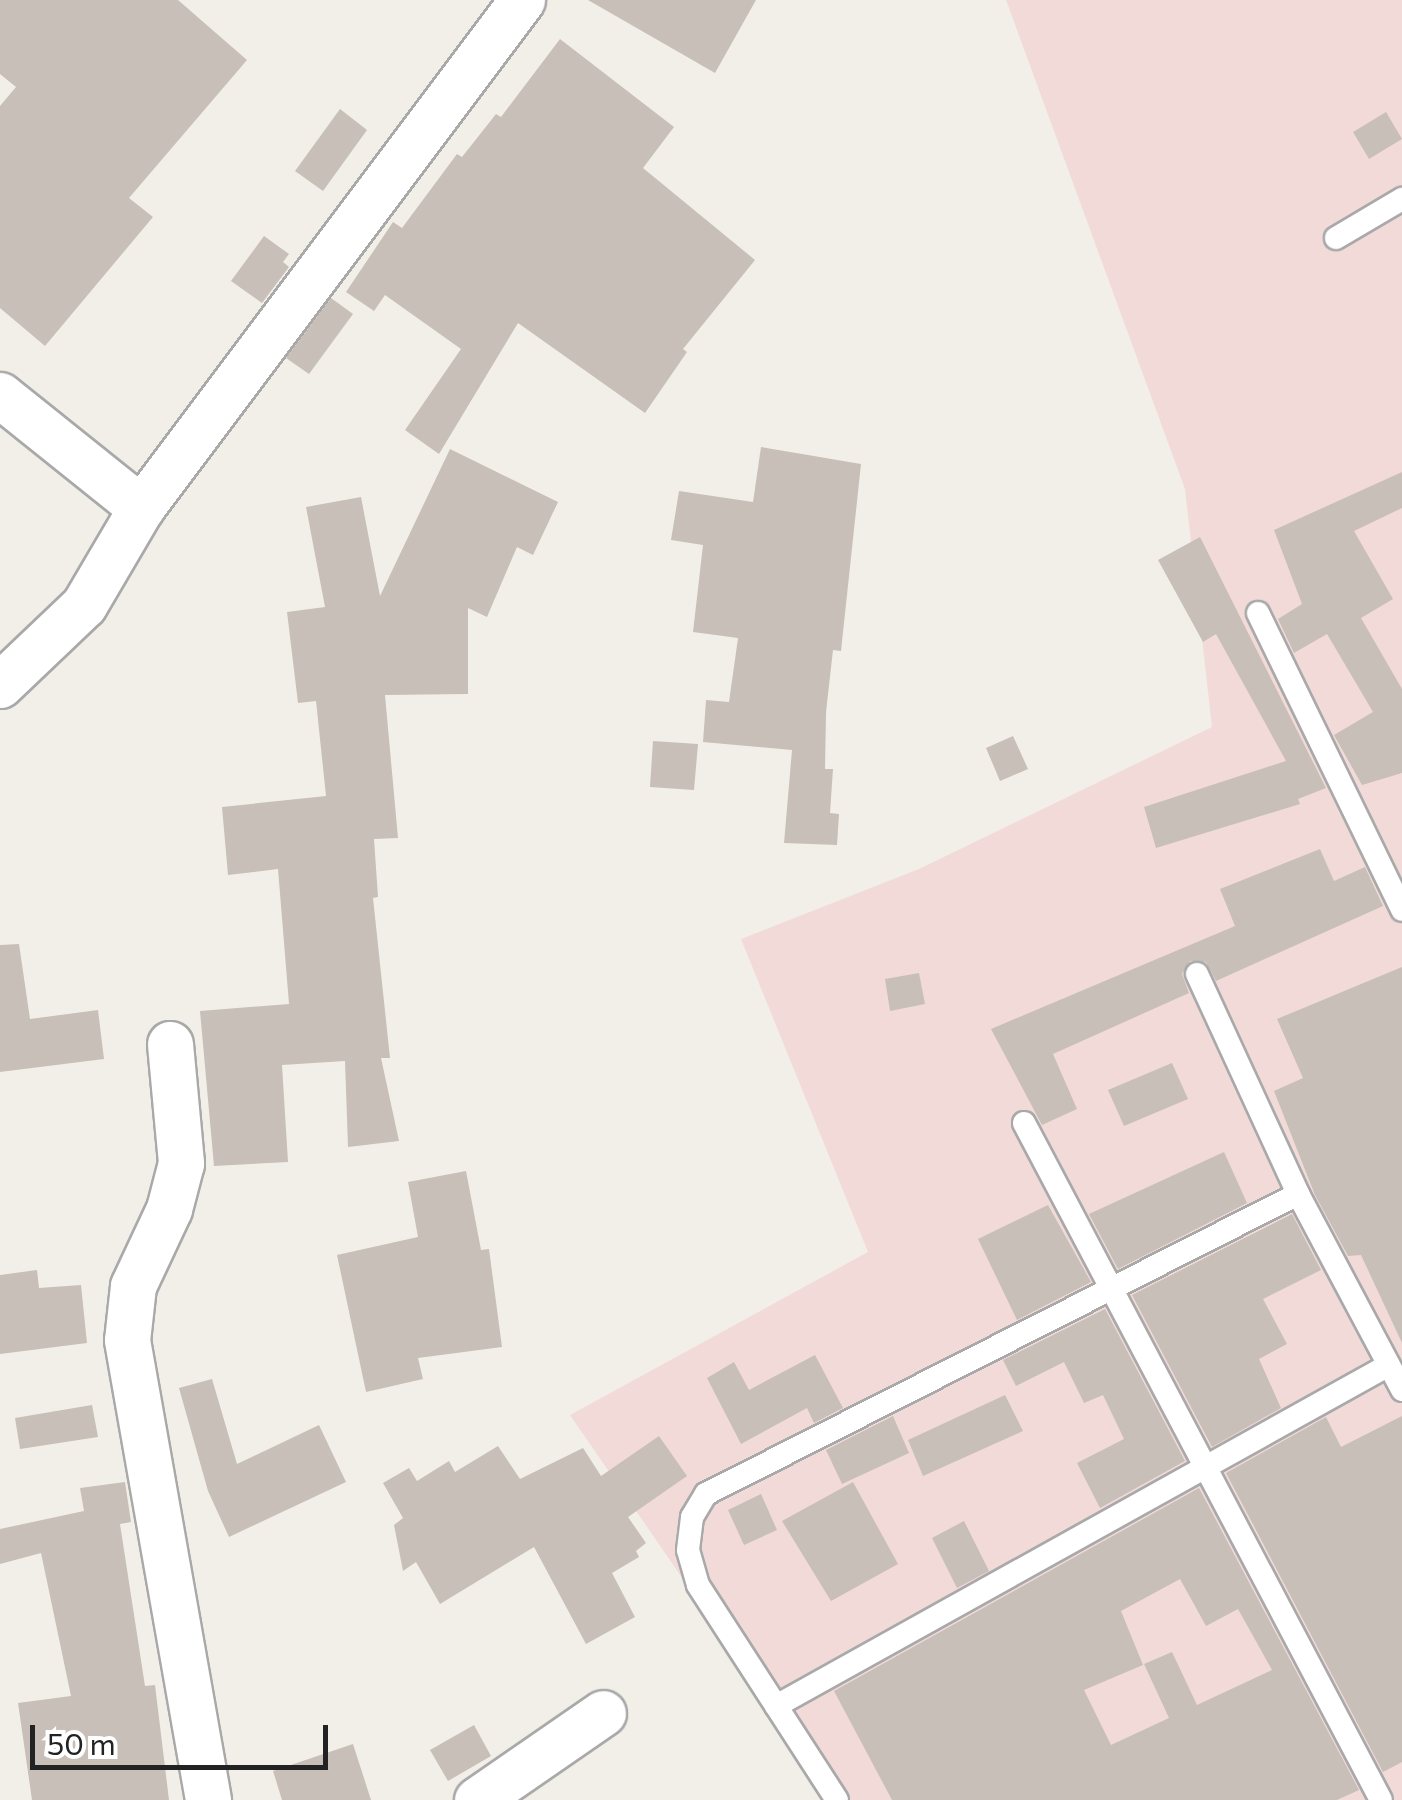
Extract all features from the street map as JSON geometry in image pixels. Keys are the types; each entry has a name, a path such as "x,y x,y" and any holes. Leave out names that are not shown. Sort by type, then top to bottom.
{"street":[{"path":"0,685 84,605 141,508 522,0"},
{"path":"0,395 141,508"},
{"path":"170,1044 182,1163 169,1209 133,1286 127,1340 208,1800"},
{"path":"477,1800 603,1713"}],"lane":[{"path":"1336,238 1402,199"},
{"path":"1258,613 1402,910"},
{"path":"1197,974 1298,1194 1402,1390"},
{"path":"1024,1124 1382,1800"},
{"path":"837,1800 698,1586 688,1550 692,1516 706,1494 1298,1194"},
{"path":"776,1706 1389,1365"}],"shaded area":[{"path":"1006,0 1402,0 1402,1800 835,1800 570,1415 868,1252 741,939 919,869 1212,727 1185,489"}],"building":[{"path":"0,0 178,0 247,60 129,198 153,217 45,346 0,308 0,106 16,87 0,74"},
{"path":"588,0 756,0 715,73"},
{"path":"560,39 674,127 643,168 755,260 683,349 687,352 645,413 518,323 439,454 405,430 461,349 385,295 374,311 346,292 393,222 402,228 457,154 462,157 496,114 501,117"},
{"path":"340,109 367,130 323,191 295,171"},
{"path":"1386,112 1402,139 1369,159 1353,132"},
{"path":"264,236 289,254 283,262 289,267 262,303 231,281"},
{"path":"331,298 353,314 309,374 286,358"},
{"path":"761,447 861,464 841,651 833,650 826,712 825,769 833,769 830,813 839,814 837,845 784,843 792,750 703,742 706,700 729,702 738,638 693,632 703,545 671,540 679,491 753,502"},
{"path":"450,449 558,502 533,555 517,547 487,617 468,608 468,694 385,695 398,838 374,839 378,897 373,898 390,1058 381,1058 399,1141 348,1147 345,1061 282,1065 288,1162 214,1166 200,1011 289,1004 278,869 228,875 222,807 326,796 316,701 298,703 287,612 325,607 306,507 361,497 380,596"},
{"path":"1402,472 1402,508 1354,531 1393,599 1361,618 1402,689 1402,773 1362,785 1334,735 1373,712 1327,634 1294,653 1278,619 1302,604 1274,530"},
{"path":"1200,537 1326,788 1298,799 1300,804 1156,848 1144,807 1286,761 1216,634 1203,642 1158,560"},
{"path":"1013,736 1028,769 1000,781 986,748"},
{"path":"653,741 698,744 694,790 650,787"},
{"path":"1320,849 1334,881 1365,867 1383,906 1216,981 1206,962 1190,961 1182,974 1189,993 1053,1054 1077,1109 1042,1125 991,1029 1235,926 1220,889"},
{"path":"19,944 30,1019 98,1010 104,1059 0,1072 0,945"},
{"path":"1402,967 1402,1343 1361,1255 1348,1256 1315,1195 1274,1091 1303,1078 1277,1019"},
{"path":"919,973 925,1004 890,1011 885,979"},
{"path":"1172,1063 1188,1099 1124,1126 1108,1090"},
{"path":"1224,1152 1247,1203 1118,1269 1089,1214"},
{"path":"466,1171 481,1250 489,1249 502,1347 418,1358 423,1379 366,1392 337,1255 418,1237 408,1182"},
{"path":"1048,1205 1091,1282 1017,1320 978,1239"},
{"path":"1292,1214 1321,1270 1263,1299 1287,1344 1259,1359 1281,1408 1212,1447 1132,1295"},
{"path":"37,1270 39,1288 81,1285 87,1343 0,1354 0,1275"},
{"path":"1105,1309 1185,1461 1100,1508 1077,1463 1124,1439 1103,1395 1084,1403 1064,1362 1016,1386 1003,1360"},
{"path":"815,1355 843,1408 814,1423 807,1408 741,1444 707,1378 734,1362 749,1390"},
{"path":"212,1379 237,1464 319,1425 346,1482 229,1537 208,1491 179,1388"},
{"path":"1005,1395 1023,1431 923,1476 908,1440"},
{"path":"92,1405 98,1437 20,1449 15,1418"},
{"path":"893,1416 909,1453 842,1484 826,1450"},
{"path":"1402,1416 1402,1762 1383,1772 1226,1473 1326,1417 1341,1447"},
{"path":"659,1436 687,1476 628,1517 646,1543 636,1551 639,1557 612,1573 635,1617 586,1644 534,1547 440,1604 416,1562 403,1571 394,1525 403,1518 383,1483 409,1468 417,1481 449,1461 455,1472 498,1446 520,1479 583,1448 601,1476"},
{"path":"125,1482 131,1522 120,1524 145,1686 155,1685 169,1800 32,1800 18,1703 71,1696 41,1553 0,1564 0,1529 84,1511 80,1488"},
{"path":"853,1482 898,1564 831,1601 782,1521"},
{"path":"1199,1488 1359,1790 1337,1800 892,1800 834,1691","holes":["1180,1579 1206,1626 1238,1609 1272,1670 1197,1705 1172,1652 1144,1664 1169,1718 1111,1745 1084,1690 1143,1665 1121,1611"]},
{"path":"761,1494 777,1530 744,1545 728,1510"},
{"path":"964,1521 989,1571 957,1588 932,1538"},
{"path":"474,1725 491,1756 448,1781 430,1750"},
{"path":"353,1744 371,1800 282,1800 273,1771"}]}
